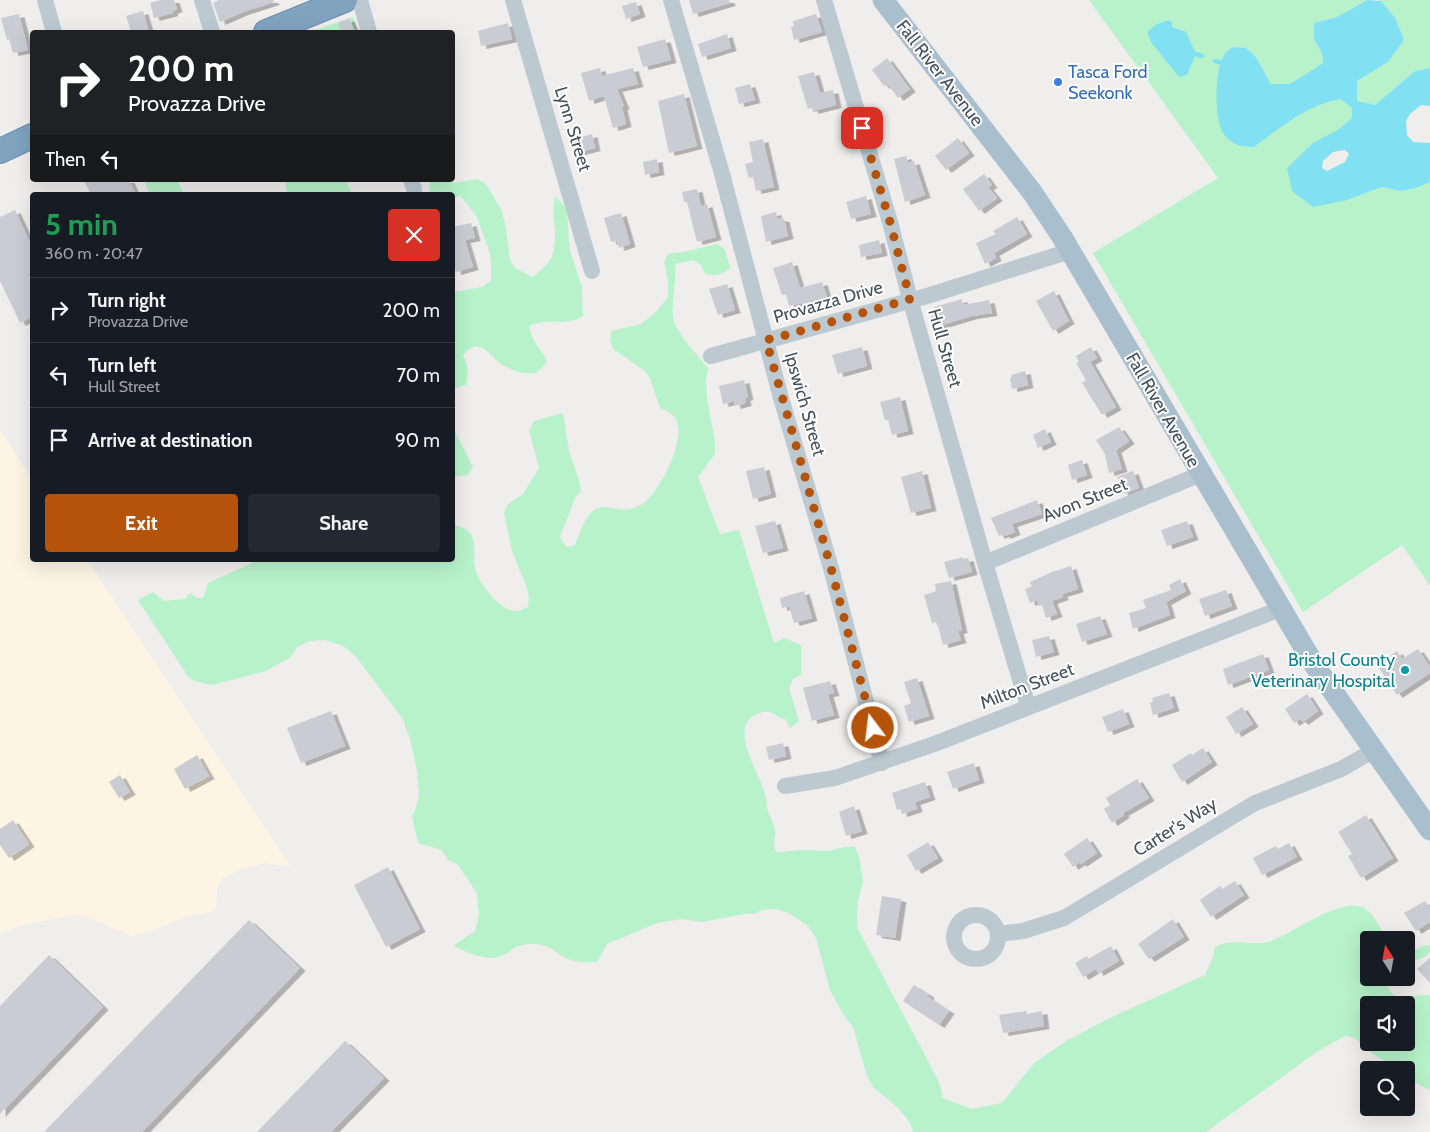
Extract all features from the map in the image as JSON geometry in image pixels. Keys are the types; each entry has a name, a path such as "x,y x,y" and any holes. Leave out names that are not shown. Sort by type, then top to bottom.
{"highway":[{"path":"271,30 345,0"},
{"path":"0,151 30,137"}],"main road":[{"name":"Fall River Avenue","path":"883,0 1032,192 1070,251 1315,666 1430,830"}],"street":[{"path":"45,0 53,30"},
{"path":"202,0 211,30"},
{"path":"360,0 368,30"},
{"name":"Lynn Street","path":"513,0 592,271"},
{"name":"Ipswich Street","path":"671,0 721,170 766,340 831,568 882,763"},
{"name":"Hull Street","path":"824,0 890,222 984,563 1028,706"},
{"name":"Provazza Drive","path":"711,356 910,299 927,296 1070,251"},
{"name":"Avon Street","path":"984,563 1201,474"},
{"name":"Milton Street","path":"785,786 835,778 882,763 1280,609"},
{"name":"Carter's Way","path":"998,934 1023,931 1064,918 1255,803 1341,769 1373,751"}],"shaded area":[{"path":"0,430 30,476 30,562 88,562 291,867 263,863 237,871 223,878 217,888 216,907 212,912 189,916 132,936 84,916 73,915 19,926 0,933"}],"green space":[{"path":"1089,0 1367,0 1337,17 1314,23 1314,40 1322,53 1323,63 1290,84 1271,84 1256,57 1246,48 1232,47 1225,53 1254,147 1294,118 1327,102 1340,99 1352,108 1353,118 1339,129 1313,144 1287,168 1347,200 1383,187 1400,191 1416,188 1430,182 1430,586 1402,545 1303,612 1093,253 1218,178"},
{"path":"1378,0 1430,0 1430,68 1415,71 1375,105 1357,102 1357,81 1388,62 1381,1"},
{"path":"353,17 356,30 315,30"},
{"path":"476,179 485,183 501,209 506,228 510,260 515,268 533,277 548,263 552,255 555,239 555,196 567,211 570,251 582,287 583,316 570,321 542,322 529,326 534,340 547,361 538,372 529,373 513,370 499,362 485,349 473,347 463,355 468,370 466,385 455,388 455,292 482,287 491,281 490,254 477,217 460,195 455,198 455,192 429,192 430,182 456,183"},
{"path":"145,182 178,182 183,192 149,192"},
{"path":"285,182 348,182 347,183 352,192 287,192"},
{"path":"717,244 725,250 730,268 721,274 712,275 705,274 701,265 694,260 675,264 673,318 678,330 708,368 706,381 707,399 715,441 715,454 698,477 720,534 739,530 774,643 784,638 801,645 801,674 793,679 789,688 799,721 790,728 786,720 771,713 763,712 754,715 747,722 745,731 745,742 763,788 767,808 774,827 775,849 776,852 827,851 855,847 859,856 863,882 858,901 858,929 937,1078 942,1098 972,1109 1002,1103 1034,1063 1068,1040 1112,1017 1205,975 1215,947 1236,942 1264,943 1271,941 1330,911 1354,906 1364,908 1370,912 1382,931 1360,931 1360,986 1387,986 1394,996 1360,996 1360,1042 1355,1038 1345,1036 1318,1051 1206,1132 914,1132 908,1120 897,1107 873,1087 866,1073 853,1027 843,1014 830,990 816,938 807,925 788,913 777,909 762,910 755,914 750,913 702,922 681,919 657,923 607,944 597,962 573,961 549,947 539,944 522,945 496,958 484,957 464,951 454,945 475,931 479,916 477,893 457,864 448,860 442,850 418,843 412,816 419,794 417,771 403,719 356,657 342,645 324,640 309,641 297,647 291,657 266,671 212,685 189,678 138,600 153,592 164,601 185,599 190,593 198,598 203,598 208,583 254,562 455,562 455,525 470,533 474,542 474,562 478,577 492,597 511,610 518,611 528,607 529,597 527,588 512,551 504,513 508,504 523,494 539,468 529,430 534,421 563,413 569,451 581,491 575,498 560,537 566,547 575,545 584,522 596,509 608,507 627,510 641,505 648,499 656,490 675,453 678,428 675,417 660,408 650,378 645,371 613,349 610,341 611,331 641,324 657,311 668,297 668,280 664,262 668,254"},
{"path":"455,431 473,467 468,475 455,477"},
{"path":"1425,945 1430,946 1430,952 1423,958 1415,961 1415,950"},
{"path":"1430,995 1430,1091 1415,1082 1415,1061 1384,1061 1370,1051 1415,1051 1415,996 1412,996"}],"water":[{"path":"1367,0 1381,1 1395,18 1404,40 1388,62 1357,81 1357,101 1375,105 1415,71 1430,68 1430,106 1421,105 1410,114 1406,121 1407,135 1413,142 1430,143 1430,182 1416,188 1400,191 1382,187 1347,200 1313,207 1292,191 1287,168 1313,143 1339,129 1352,118 1352,108 1340,99 1327,102 1294,118 1254,147 1242,146 1228,139 1221,129 1217,107 1217,81 1222,59 1226,52 1233,47 1246,48 1256,57 1271,84 1290,84 1323,63 1322,53 1314,40 1314,23 1337,17","holes":["1345,150 1349,154 1345,162 1327,171 1322,168 1323,161 1333,152"]},
{"path":"1169,20 1172,22 1172,27 1186,32 1196,54 1187,75 1179,77 1151,42 1147,32 1157,24"}],"building":[{"path":"161,0 174,0 177,9 172,11 173,13 154,18 150,3"},
{"path":"219,0 273,0 274,2 220,22 213,3"},
{"path":"689,0 729,0 730,3 693,14"},
{"path":"636,2 640,14 626,19 622,6"},
{"path":"143,11 148,30 130,30 126,16"},
{"path":"19,14 28,50 13,53 1,18"},
{"path":"816,14 822,32 794,40 791,27 794,26 793,21"},
{"path":"349,18 354,30 341,30 338,23"},
{"path":"508,23 512,39 481,46 478,31"},
{"path":"727,34 731,48 702,57 698,44"},
{"path":"665,39 671,60 643,67 637,47"},
{"path":"887,58 910,89 898,98 888,84 884,86 872,70"},
{"path":"600,68 602,76 633,68 638,84 617,89 624,106 622,107 626,124 613,128 604,96 589,101 581,73"},
{"path":"814,72 820,93 833,90 836,105 813,111 812,108 808,109 798,76"},
{"path":"750,84 755,100 739,104 735,88"},
{"path":"684,94 697,146 669,153 658,101"},
{"path":"592,134 595,148 576,153 573,139"},
{"path":"958,138 969,153 946,170 935,156"},
{"path":"763,139 774,187 756,191 753,177 749,178 745,164 753,162 749,142"},
{"path":"906,156 908,163 914,161 925,195 905,202 894,159"},
{"path":"657,159 659,172 645,175 643,162"},
{"path":"984,174 992,185 988,187 997,198 979,211 963,189"},
{"path":"85,182 130,182 135,192 90,192"},
{"path":"697,189 701,206 707,204 716,237 697,242 687,202 684,202 682,192"},
{"path":"866,196 871,214 851,219 846,202"},
{"path":"15,210 30,243 30,318 20,323 0,281 0,217"},
{"path":"776,212 777,218 784,219 788,236 766,242 761,216"},
{"path":"621,213 630,244 619,248 617,241 611,242 604,218"},
{"path":"1017,217 1027,234 994,253 996,258 985,264 976,243 996,234 993,231"},
{"path":"471,223 475,238 465,240 473,267 456,272 455,269 455,226"},
{"path":"879,240 882,253 861,257 859,245"},
{"path":"792,262 800,288 822,282 827,298 802,306 802,303 789,306 786,294 782,295 773,268"},
{"path":"727,284 735,310 718,315 709,289"},
{"path":"1054,291 1069,321 1053,331 1036,301"},
{"path":"962,299 963,305 989,300 992,313 972,316 935,327 930,311 935,309 934,307"},
{"path":"862,347 867,366 838,374 832,355"},
{"path":"1091,347 1097,358 1090,362 1116,407 1102,415 1082,383 1086,380 1076,363 1079,362 1076,356"},
{"path":"1025,371 1028,385 1012,389 1011,375"},
{"path":"744,380 748,397 745,398 746,403 735,406 734,401 723,404 719,386"},
{"path":"900,397 908,431 892,435 880,402"},
{"path":"1119,427 1129,441 1116,450 1122,469 1109,473 1105,454 1096,440"},
{"path":"1045,429 1051,442 1038,448 1033,435"},
{"path":"1082,460 1087,475 1072,480 1068,465"},
{"path":"764,467 771,494 753,499 746,471"},
{"path":"922,471 931,508 911,513 901,477"},
{"path":"1133,471 1139,488 1123,494 1117,477"},
{"path":"1037,500 1042,514 1012,524 1015,532 999,536 991,518"},
{"path":"775,521 783,548 763,553 755,526"},
{"path":"1187,521 1193,537 1167,546 1161,530"},
{"path":"963,557 963,559 968,558 972,572 949,578 944,562"},
{"path":"1071,566 1078,589 1062,594 1063,597 1052,601 1057,614 1046,618 1042,605 1039,606 1037,600 1030,603 1025,589 1032,586 1030,582"},
{"path":"1180,579 1186,591 1166,602 1170,615 1133,629 1129,613 1146,608 1143,600 1171,590 1169,585"},
{"path":"951,581 962,630 958,631 961,640 943,645 937,622 932,623 924,595 936,591 935,584"},
{"path":"1226,590 1232,606 1205,616 1199,599"},
{"path":"804,591 812,618 794,623 789,606 782,608 780,598"},
{"path":"1100,616 1107,634 1082,642 1076,624"},
{"path":"1049,636 1054,652 1036,657 1032,640"},
{"name":"Bristol County Veterinary Hospital","path":"1418,649 1430,667 1430,673 1397,695 1377,665 1397,651 1402,659"},
{"path":"1263,654 1269,670 1228,685 1223,669"},
{"path":"917,678 929,716 909,722 904,706 911,703 904,682"},
{"path":"830,681 834,693 828,694 834,715 812,721 803,688"},
{"path":"1169,693 1174,708 1153,715 1150,703 1153,702 1152,698"},
{"path":"1307,694 1318,711 1303,722 1300,719 1294,723 1285,709"},
{"path":"1242,707 1253,724 1236,734 1226,717"},
{"path":"1123,709 1129,724 1108,732 1102,717"},
{"path":"331,711 345,746 301,763 287,728"},
{"path":"783,743 786,756 769,760 766,747"},
{"path":"1203,748 1212,762 1182,782 1172,765"},
{"path":"197,755 209,776 185,789 174,769"},
{"path":"974,763 979,780 953,789 947,772"},
{"path":"120,775 130,792 119,798 109,782"},
{"path":"1137,779 1149,798 1123,813 1124,815 1112,823 1104,809 1110,805 1106,798"},
{"path":"925,782 930,797 915,802 917,809 902,814 900,809 897,810 892,793"},
{"path":"854,806 862,831 846,836 839,812"},
{"path":"1366,815 1393,858 1361,878 1348,856 1352,854 1338,832"},
{"path":"13,820 29,844 9,858 0,845 0,829"},
{"path":"1087,838 1097,853 1073,867 1064,854"},
{"path":"928,842 938,858 916,871 907,855"},
{"path":"1289,843 1297,857 1262,875 1253,858 1276,846 1278,849"},
{"path":"388,867 420,929 386,947 354,885"},
{"path":"1235,881 1244,895 1211,917 1200,900 1220,886 1222,889"},
{"path":"882,896 901,899 895,938 876,935"},
{"path":"1425,901 1430,908 1430,922 1416,931 1404,913"},
{"path":"1173,919 1184,937 1149,959 1138,944"},
{"path":"249,920 300,968 142,1132 44,1132"},
{"path":"1111,946 1119,961 1098,973 1096,969 1083,977 1075,963 1087,956 1088,959"},
{"path":"49,955 103,1007 0,1114 0,1006"},
{"path":"1430,958 1430,983 1417,969"},
{"path":"914,985 949,1011 939,1025 903,1001"},
{"path":"1026,1011 1027,1014 1042,1011 1044,1026 1003,1033 999,1015"},
{"path":"345,1041 384,1078 331,1132 257,1132"}],"waterway":[{"path":"1196,54 1202,56"},
{"path":"1215,61 1222,63"}],"place":[{"name":"Tasca Ford Seekonk","path":"1058,82"},
{"name":"Bristol County Veterinary Hospital","path":"1405,670"}],"route":[{"path":"862,128 890,222 910,299 766,340 831,568 873,728"}]}
